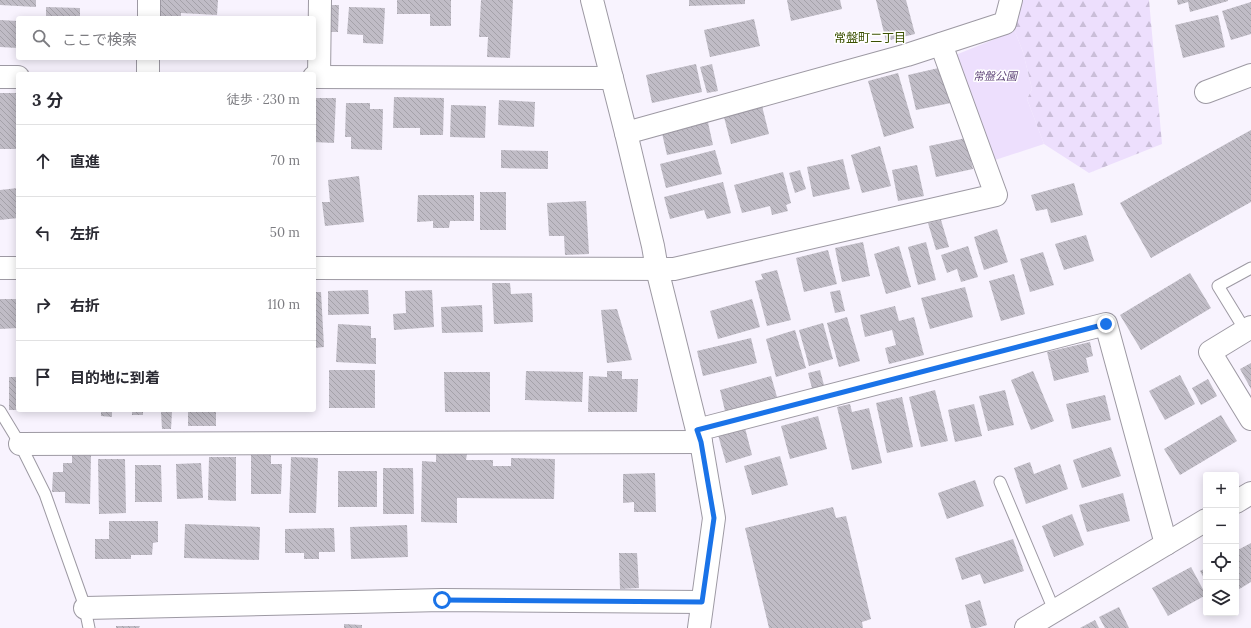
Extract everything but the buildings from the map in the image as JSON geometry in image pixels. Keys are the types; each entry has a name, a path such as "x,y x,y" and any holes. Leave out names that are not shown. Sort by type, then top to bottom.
{"street":[{"path":"149,0 149,16"},
{"path":"320,0 316,78 612,78"},
{"path":"592,0 654,246 658,269 699,436 714,518 699,628"},
{"path":"626,133 907,55 1005,23 1010,0"},
{"path":"316,268 674,269 996,195 941,44"},
{"path":"148,60 148,72"},
{"path":"1206,92 1251,75"},
{"path":"0,77 16,77"},
{"path":"0,268 16,268"},
{"path":"20,444 699,436 1106,324 1166,544"},
{"path":"1248,328 1210,352 1251,419"},
{"path":"1239,500 1251,492"},
{"path":"1026,628 1050,619 1203,522"},
{"path":"87,618 442,600 702,602"}],"lane":[{"path":"1248,328 1218,286 1251,268"},
{"path":"0,411 20,444 45,494 87,618"},
{"path":"1000,482 1050,619"}],"green space":[{"path":"1022,0 1149,0 1162,144 1089,173 1044,144 1027,99 1032,89 1023,52 1014,29"},
{"name":"常盤公園","path":"1014,29 1023,52 1032,89 1027,99 1044,144 992,161 953,56 1000,37"}],"district":[{"name":"常盤町二丁目","path":"870,37"}],"route":[{"path":"442,600 702,602 714,518 701,442 697,430 1106,324"}]}
